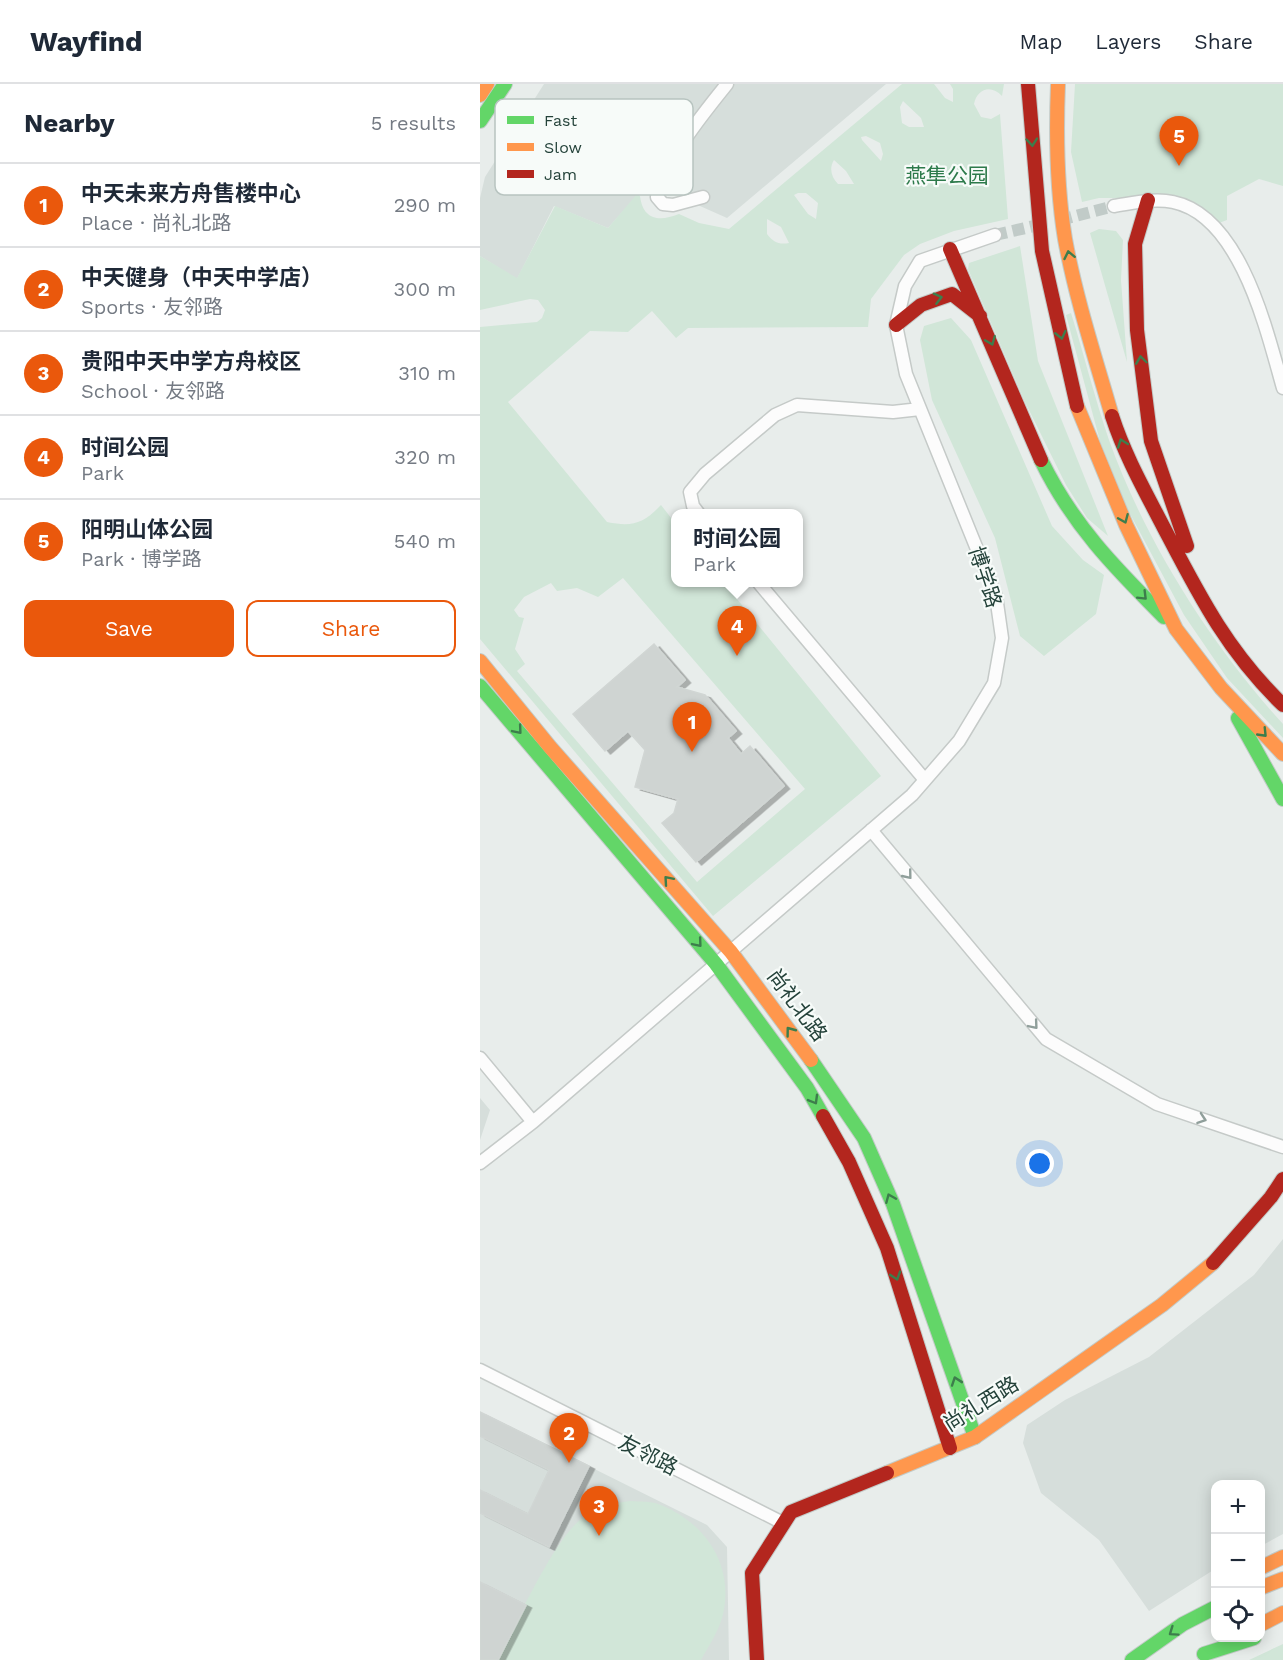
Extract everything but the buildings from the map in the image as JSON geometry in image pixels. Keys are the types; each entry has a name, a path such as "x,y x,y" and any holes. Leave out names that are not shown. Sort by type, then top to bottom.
{"main road":[{"path":"480,95 487,84"},
{"path":"495,99 505,84"},
{"path":"1028,84 1042,251 1079,413 1126,525 1176,629"},
{"path":"1058,84 1056,125 1065,237 1083,319 1122,447 1211,618 1259,682 1283,705"},
{"path":"480,122 495,99"},
{"path":"1148,200 1135,244 1137,330 1151,441 1211,618"},
{"path":"950,249 981,317 1033,444 1059,497 1112,565 1176,629 1221,688 1283,754"},
{"path":"896,325 914,308 933,298 952,294 981,317"},
{"path":"1232,645 1283,687"},
{"name":"尚礼北路","path":"480,661 550,747 731,952 826,1079 864,1138 893,1204 975,1437"},
{"name":"尚礼北路","path":"480,686 716,964 807,1088 849,1162 887,1248 950,1448"},
{"path":"1221,688 1283,800"},
{"name":"尚礼西路","path":"757,1660 752,1573 790,1512 975,1437 1162,1305 1220,1257 1271,1197 1283,1179"},
{"path":"1265,1566 1283,1557"},
{"path":"1265,1586 1283,1579"},
{"path":"1132,1660 1183,1624 1211,1609"},
{"path":"1265,1622 1283,1613"},
{"path":"1265,1633 1283,1628"},
{"path":"1199,1657 1228,1642"},
{"path":"1199,1657 1242,1642"}],"street":[{"path":"693,131 727,84"},
{"path":"657,195 663,204 673,205 703,197"},
{"path":"1114,206 1148,200 1174,202 1199,213 1216,227 1240,263 1265,327 1283,388"},
{"name":"博学路","path":"731,952 925,780 959,741 994,683 1002,638 996,596 906,374 896,325 905,286 920,261 995,235"},
{"path":"696,509 690,492 705,474 776,415 797,405 893,412 920,409"},
{"path":"762,587 925,780"},
{"path":"871,830 1046,1039 1157,1104 1283,1147"},
{"path":"480,1163 533,1122 731,952"},
{"path":"480,1058 533,1122"},
{"name":"友邻路","path":"480,1370 783,1523"}],"shaded area":[{"path":"544,84 886,84 727,218 680,195 693,195 693,99 534,99"},
{"path":"495,161 495,195 637,195 608,228 554,206 517,279 480,256 480,198 485,177"},
{"path":"480,1098 490,1110 480,1140"},
{"path":"1283,1239 1283,1534 1265,1544 1265,1480 1211,1480 1211,1572 1149,1611 1099,1540 1041,1493 1023,1443 1027,1425 1065,1400 1149,1357 1254,1275"},
{"path":"480,1412 707,1525 727,1547 729,1660 480,1660"}],"green space":[{"name":"燕隼公园","path":"902,84 934,84 945,98 953,102 953,89 950,84 1004,84 1002,96 993,90 985,90 978,95 974,104 981,117 991,119 1000,114 1008,219 954,231 920,244 904,255 871,299 868,327 688,328 676,338 652,311 628,332 590,331 508,402 607,522 630,524 637,522 643,520 661,505 671,518 671,587 727,587 881,776 713,916 480,639 480,327 537,322 542,318 545,310 538,300 530,299 480,310 480,256 517,278 555,206 608,228 638,195 645,210 653,217 665,218 679,214 699,223 729,229","holes":["903,101 921,118 924,127 909,127 902,123 900,107","866,136 880,143 883,154 881,161 861,137","834,160 846,171 854,184 838,184 832,175","806,193 818,203 816,219 808,214 794,195","767,219 781,227 789,243 782,244 774,241 767,234","623,578 805,789 697,882 517,671 525,664 515,649 524,618 519,617 514,610 524,597 551,583 557,591 577,588 598,597"]},
{"path":"1075,84 1283,84 1283,186 1259,179 1227,196 1227,220 1219,223 1179,198 1099,198 1082,202 1071,152"},
{"path":"1099,229 1116,231 1123,240 1121,280 1127,362 1090,233"},
{"path":"1020,246 1038,361 1108,536 1087,518 1066,485 1025,402 968,269 969,263"},
{"path":"1071,313 1109,440 1141,516 1182,590 1206,626 1230,660 1283,724 1283,738 1227,678 1184,615 1128,510 1100,441 1066,315"},
{"path":"951,318 971,340 1052,526 1083,560 1104,575 1096,614 1044,656 1020,636 995,538 932,400 920,340 924,326"},
{"path":"631,1501 658,1504 690,1522 703,1535 721,1564 725,1581 722,1618 701,1660 497,1660 547,1563 571,1529 594,1510"},
{"path":"1283,1644 1283,1660 1249,1660"}],"tunnel":[{"path":"1060,220 1114,206"},
{"path":"995,235 1043,224"}],"traffic: fast":[{"path":"480,121 505,84"},
{"path":"1041,460 1080,525 1111,562 1164,617"},
{"path":"480,686 716,964 807,1088 823,1116"},
{"path":"1238,718 1283,799"},
{"path":"811,1060 864,1138 893,1204 975,1437"},
{"path":"1132,1660 1183,1624 1211,1610"},
{"path":"1204,1654 1242,1642"}],"traffic: slow":[{"path":"480,95 487,84"},
{"path":"1058,84 1058,162 1065,239 1080,306 1112,416"},
{"path":"1077,406 1126,525 1176,629 1221,688 1283,754"},
{"path":"480,661 550,747 731,952 811,1060"},
{"path":"887,1473 975,1437 1162,1305 1213,1263"},
{"path":"1265,1566 1283,1557"},
{"path":"1265,1586 1283,1579"},
{"path":"1265,1622 1283,1613"}],"traffic: jam":[{"path":"1028,84 1042,251 1077,406"},
{"path":"1148,200 1135,244 1137,330 1151,441 1187,546"},
{"path":"950,249 1041,460"},
{"path":"896,325 921,305 952,294 980,316"},
{"path":"1112,416 1136,473 1202,599 1246,664 1283,705"},
{"path":"823,1116 849,1162 887,1248 950,1448"},
{"path":"1213,1263 1271,1197 1283,1179"},
{"path":"757,1660 752,1573 791,1512 887,1473"}],"place":[{"name":"阳明山体公园","path":"1179,166"},
{"name":"时间公园","path":"737,656"},
{"name":"中天未来方舟售楼中心","path":"692,752"},
{"name":"中天健身（中天中学店）","path":"569,1463"},
{"name":"贵阳中天中学方舟校区","path":"599,1536"}]}
